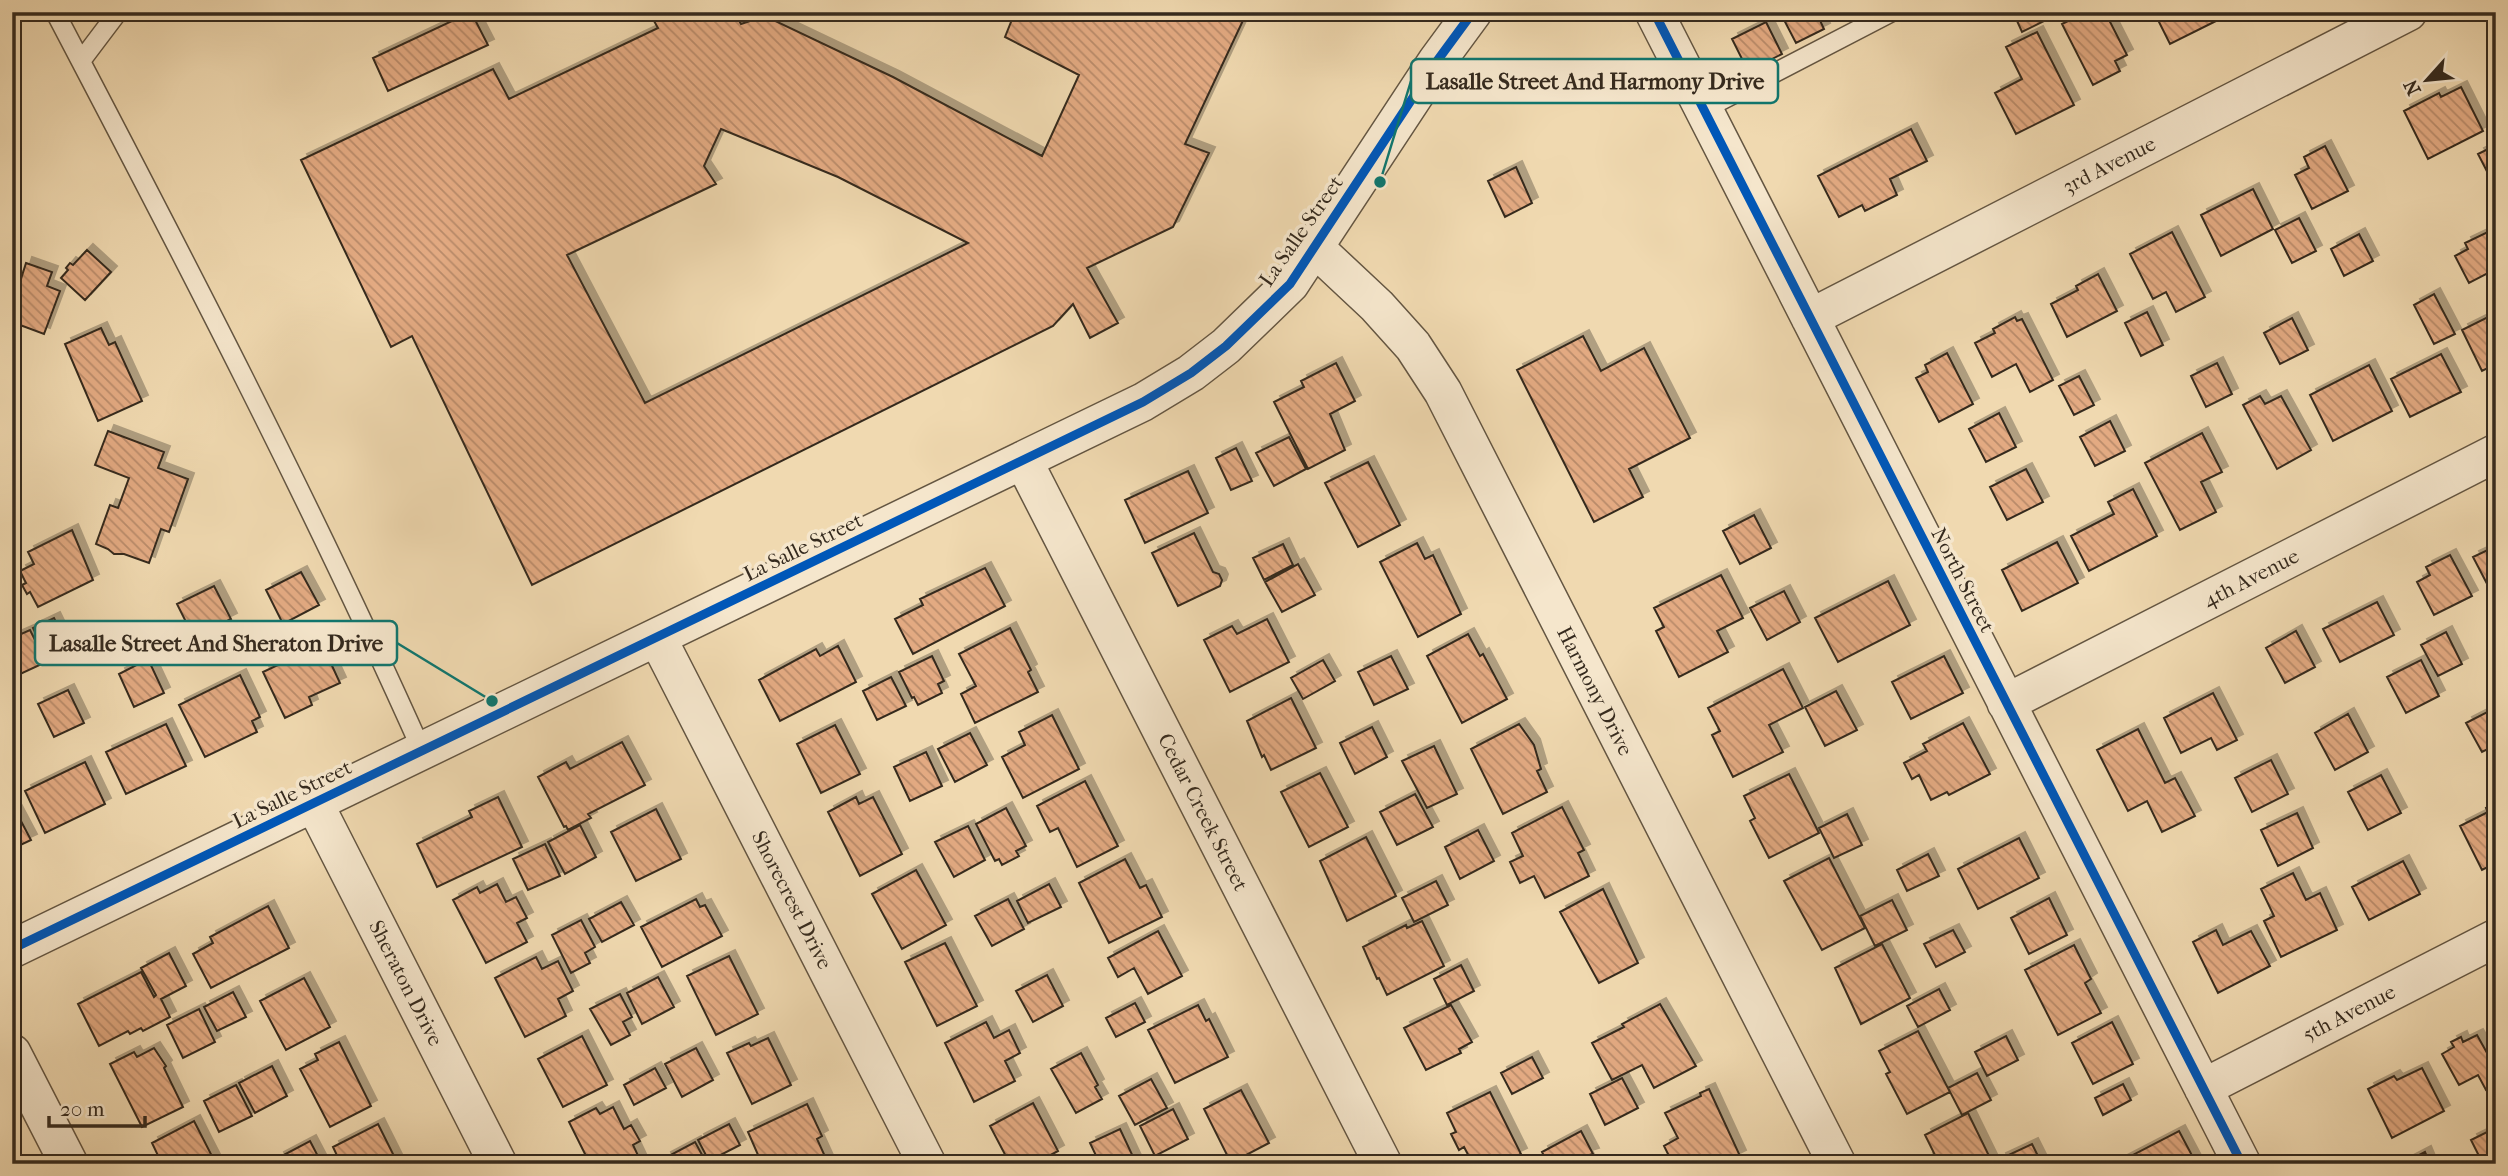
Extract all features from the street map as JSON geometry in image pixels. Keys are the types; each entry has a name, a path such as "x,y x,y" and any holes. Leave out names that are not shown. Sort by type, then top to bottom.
{"street":[{"name":"La Salle Street","path":"12,949 1143,402 1191,373 1226,346 1290,284 1437,61 1473,12"},
{"name":"North Street","path":"1654,12 2242,1164"},
{"name":"3rd Avenue","path":"1810,318 2408,12"},
{"name":"Harmony Drive","path":"1314,247 1377,306 1413,346 1443,392 1837,1164"},
{"name":"4th Avenue","path":"2006,703 2496,453"},
{"name":"Cedar Creek Street","path":"1023,460 1382,1164"},
{"name":"Shorecrest Drive","path":"657,637 927,1164"},
{"name":"Sheraton Drive","path":"314,803 498,1164"},
{"name":"5th Avenue","path":"2203,1088 2496,938"},
{"path":"12,1053 69,1164"}],"lane":[{"path":"55,12 225,337 422,751"},
{"path":"81,61 118,12"},
{"path":"1703,110 1892,12"}],"building":[{"path":"471,12 488,45 388,91 373,58"},
{"path":"649,12 734,12 741,24 765,16 893,77 1042,156 1079,75 1005,37 1015,12 1247,12 1185,144 1209,153 1173,227 1087,268 1118,323 1090,338 1073,304 1053,326 532,585 412,336 391,347 301,160 493,69 509,99 658,28","holes":["721,129 838,177 968,243 645,403 567,255 716,184 704,166"]},
{"path":"1816,12 1824,29 1796,43 1781,14"},
{"path":"2013,12 2045,12 2048,19 2022,32"},
{"path":"2086,12 2105,12 2127,55 2115,61 2120,71 2093,85 2062,24"},
{"path":"2154,12 2211,12 2216,21 2170,44"},
{"path":"1766,22 1782,54 1748,71 1732,39"},
{"path":"2037,32 2074,105 2016,134 1995,93 2022,79 2006,47"},
{"path":"2461,87 2483,131 2428,159 2404,111 2439,93 2441,97"},
{"path":"1911,129 1927,161 1890,179 1897,195 1865,211 1862,205 1839,217 1818,176"},
{"path":"2496,145 2496,185 2494,185 2478,154"},
{"path":"2325,146 2348,191 2312,209 2295,175 2309,168 2304,157"},
{"path":"1516,167 1532,203 1505,217 1488,181"},
{"path":"2253,189 2273,229 2221,256 2201,215"},
{"path":"2299,218 2316,251 2292,263 2275,230"},
{"path":"2496,228 2496,269 2469,283 2455,256 2468,249 2465,243"},
{"path":"2172,232 2205,297 2176,312 2166,292 2153,299 2130,254"},
{"path":"2359,234 2373,261 2344,276 2331,249"},
{"path":"87,250 111,272 85,300 61,278 70,263 73,265"},
{"path":"26,263 52,272 47,286 60,291 44,334 12,322 12,276 21,279"},
{"path":"2098,274 2117,311 2067,337 2051,304 2078,290 2076,286"},
{"path":"2434,294 2455,334 2434,344 2414,305"},
{"path":"2147,312 2163,345 2141,356 2125,323"},
{"path":"2496,313 2496,364 2482,371 2462,330"},
{"path":"2015,317 2017,321 2022,319 2053,380 2030,392 2016,364 1992,377 1975,343 1995,333 1993,329"},
{"path":"2292,318 2308,350 2280,364 2264,333"},
{"path":"101,328 109,345 115,342 142,401 98,421 65,344"},
{"path":"1583,336 1601,371 1644,348 1690,438 1629,469 1643,497 1594,522 1517,370"},
{"path":"1947,353 1973,404 1939,422 1916,378 1928,372 1925,365"},
{"path":"2441,354 2461,392 2410,417 2391,379"},
{"path":"1336,363 1355,401 1330,414 1345,450 1308,469 1274,402 1304,387 1301,381"},
{"path":"2217,363 2232,394 2206,407 2191,376"},
{"path":"2369,365 2392,411 2333,441 2310,395"},
{"path":"2079,376 2094,405 2074,415 2059,386"},
{"path":"2260,396 2265,404 2281,396 2311,450 2277,469 2243,405"},
{"path":"1999,413 2016,447 1986,462 1969,429"},
{"path":"2110,421 2125,451 2095,466 2080,437"},
{"path":"108,431 164,452 158,468 188,479 169,532 161,529 149,563 124,554 114,554 96,544 110,505 118,508 129,478 95,465"},
{"path":"2202,433 2222,472 2201,482 2216,512 2180,530 2145,463"},
{"path":"1289,437 1306,469 1274,486 1256,453"},
{"path":"1236,448 1252,481 1231,490 1216,458"},
{"path":"1368,462 1400,525 1358,547 1325,483"},
{"path":"2026,469 2043,502 2007,520 1990,487"},
{"path":"1188,471 1208,513 1145,543 1125,500"},
{"path":"2133,489 2157,536 2089,571 2071,536 2114,514 2108,502"},
{"path":"1754,515 1771,548 1740,564 1723,531"},
{"path":"72,530 93,580 38,607 30,592 27,594 22,585 26,583 20,571 34,564 28,552"},
{"path":"1194,533 1213,572 1219,574 1222,580 1220,586 1178,606 1152,553"},
{"path":"2057,542 2078,583 2022,611 2002,570"},
{"path":"1417,543 1425,559 1433,555 1461,614 1418,637 1380,562"},
{"path":"1283,544 1293,565 1264,580 1253,558"},
{"path":"2496,546 2496,601 2473,557"},
{"path":"2450,555 2472,596 2434,615 2417,582 2430,575 2426,567"},
{"path":"1298,564 1315,595 1282,612 1265,582"},
{"path":"985,568 1005,606 913,654 895,619 923,605 920,599"},
{"path":"301,572 319,605 283,624 266,590"},
{"path":"1721,575 1743,618 1717,631 1728,652 1679,677 1656,631 1664,627 1654,608"},
{"path":"1888,581 1910,625 1838,662 1815,618"},
{"path":"214,586 231,619 194,638 177,604"},
{"path":"1784,591 1800,622 1767,640 1750,608"},
{"path":"2377,602 2394,635 2340,662 2323,629"},
{"path":"54,618 69,649 48,659 33,628"},
{"path":"1267,619 1289,662 1230,692 1204,640 1232,626 1237,634"},
{"path":"1010,628 1031,670 1028,672 1038,692 975,723 961,694 976,686 959,654"},
{"path":"30,630 46,662 16,676 12,668 12,638"},
{"path":"2296,631 2315,667 2285,683 2266,648"},
{"path":"2446,632 2462,664 2438,676 2421,645"},
{"path":"1468,634 1480,656 1483,654 1507,699 1462,723 1427,656"},
{"path":"322,644 340,683 309,697 312,705 285,718 263,672"},
{"path":"838,646 856,682 780,721 759,680 816,649 820,656"},
{"path":"932,656 944,681 938,684 942,693 918,705 899,672"},
{"path":"1391,656 1408,689 1374,705 1358,672"},
{"path":"1944,656 1963,693 1911,719 1892,682"},
{"path":"148,659 164,693 134,707 119,674"},
{"path":"1323,660 1335,681 1303,699 1291,678"},
{"path":"2421,660 2439,696 2406,713 2387,677"},
{"path":"1783,669 1803,708 1769,725 1783,752 1733,777 1712,735 1720,731 1708,708"},
{"path":"240,675 260,717 252,721 257,732 205,757 179,705"},
{"path":"891,677 906,706 877,720 863,691"},
{"path":"68,690 84,723 54,737 38,704"},
{"path":"1836,691 1857,730 1825,746 1805,707"},
{"path":"2213,693 2237,740 2217,750 2211,738 2181,753 2164,718"},
{"path":"1291,698 1316,748 1271,770 1264,755 1262,757 1247,721"},
{"path":"2495,708 2496,745 2482,752 2466,723"},
{"path":"2348,714 2368,752 2335,770 2315,733"},
{"path":"1052,715 1079,769 1023,798 1002,757 1025,745 1019,732"},
{"path":"1963,723 1990,774 1949,795 1947,792 1931,800 1919,775 1912,779 1904,763 1927,751 1923,744"},
{"path":"166,724 186,766 126,794 106,752"},
{"path":"1519,724 1534,745 1541,769 1537,771 1547,792 1503,814 1471,749"},
{"path":"835,725 860,774 821,793 797,744"},
{"path":"1372,727 1387,757 1355,774 1340,743"},
{"path":"2138,729 2165,783 2175,778 2195,816 2162,832 2147,801 2128,811 2097,750"},
{"path":"970,733 987,765 955,782 938,749"},
{"path":"622,742 645,785 588,814 591,818 568,830 538,777 566,762 570,769"},
{"path":"1434,746 1457,794 1427,808 1402,761"},
{"path":"926,752 942,786 910,801 894,767"},
{"path":"2271,760 2288,794 2252,812 2235,778"},
{"path":"85,762 105,804 45,833 25,791"},
{"path":"1320,773 1348,827 1309,847 1281,792"},
{"path":"1789,774 1819,833 1769,858 1750,821 1755,818 1744,796"},
{"path":"2381,775 2401,813 2368,830 2348,792"},
{"path":"1085,781 1118,846 1077,867 1058,828 1050,832 1037,806"},
{"path":"1415,794 1433,827 1397,845 1380,812"},
{"path":"498,797 522,847 437,887 417,844 472,817 469,811"},
{"path":"856,797 859,804 873,797 902,854 860,876 828,812"},
{"path":"2496,802 2496,863 2482,870 2460,826 2488,812 2486,808"},
{"path":"12,804 31,840 12,849"},
{"path":"1562,807 1584,850 1578,853 1589,876 1545,898 1534,876 1520,883 1510,862 1523,856 1512,833"},
{"path":"1006,808 1026,846 1016,851 1019,856 1002,865 999,859 995,861 976,824"},
{"path":"656,809 681,859 636,881 611,832"},
{"path":"2297,813 2313,848 2278,866 2261,830"},
{"path":"1847,814 1862,845 1834,858 1819,828"},
{"path":"580,825 596,857 565,874 548,842"},
{"path":"968,826 985,860 954,877 935,842"},
{"path":"1478,830 1494,861 1460,879 1445,847"},
{"path":"1366,837 1396,896 1347,921 1320,861"},
{"path":"2019,838 2039,878 1978,909 1958,869"},
{"path":"545,844 560,876 528,890 513,859"},
{"path":"1928,854 1939,876 1907,891 1897,870"},
{"path":"1829,858 1865,928 1822,950 1784,881"},
{"path":"1125,859 1140,888 1146,885 1162,917 1109,943 1079,883"},
{"path":"2403,861 2420,894 2369,920 2352,887"},
{"path":"916,870 946,925 902,949 872,894"},
{"path":"2293,873 2306,900 2320,893 2337,930 2281,957 2264,921 2274,916 2261,889"},
{"path":"1436,881 1448,905 1414,922 1402,898"},
{"path":"497,884 506,902 516,897 527,918 517,923 527,942 486,963 453,900 477,887 480,893"},
{"path":"1049,884 1061,907 1028,923 1017,901"},
{"path":"1603,889 1638,963 1599,983 1560,912"},
{"path":"2049,898 2067,935 2029,954 2011,918"},
{"path":"696,899 700,907 705,905 722,936 662,967 641,927"},
{"path":"1008,899 1024,929 992,946 975,916"},
{"path":"1892,900 1907,930 1875,946 1860,916"},
{"path":"621,902 634,925 602,942 589,919"},
{"path":"268,906 289,948 211,988 193,954 213,943 210,937"},
{"path":"581,920 595,947 585,953 590,963 571,973 552,935"},
{"path":"1422,921 1444,966 1387,995 1363,947 1406,925 1407,928"},
{"path":"1953,930 1965,952 1936,967 1924,944"},
{"path":"2216,930 2223,945 2251,931 2270,966 2218,993 2193,942"},
{"path":"1158,931 1182,976 1148,994 1134,968 1118,977 1108,958"},
{"path":"945,943 977,1006 937,1026 905,962"},
{"path":"1882,944 1910,998 1861,1024 1835,968"},
{"path":"2074,945 2091,979 2085,983 2101,1013 2058,1035 2025,970"},
{"path":"169,953 186,986 161,999 170,1017 143,1031 141,1028 130,1034 128,1031 99,1046 78,1004 141,972 154,997 156,995 141,968"},
{"path":"729,956 758,1014 716,1035 687,976"},
{"path":"536,957 542,969 558,961 573,991 558,999 566,1016 525,1037 495,978"},
{"path":"1461,965 1474,991 1447,1005 1434,979"},
{"path":"1047,975 1063,1006 1033,1022 1016,991"},
{"path":"658,977 674,1007 642,1024 627,993"},
{"path":"304,978 330,1027 286,1050 260,1001"},
{"path":"1939,989 1950,1010 1918,1027 1907,1006"},
{"path":"233,992 246,1017 217,1031 204,1007"},
{"path":"620,994 632,1017 623,1022 630,1035 611,1045 590,1009"},
{"path":"1135,1003 1145,1022 1116,1037 1106,1018"},
{"path":"1660,1004 1696,1066 1654,1088 1642,1065 1612,1080 1592,1043"},
{"path":"1198,1005 1206,1021 1209,1019 1228,1057 1175,1083 1148,1030"},
{"path":"1451,1005 1472,1042 1459,1049 1461,1053 1426,1070 1404,1028"},
{"path":"199,1009 215,1042 183,1058 167,1025"},
{"path":"986,1022 994,1038 1009,1030 1020,1053 1005,1061 1015,1081 974,1102 945,1043"},
{"path":"2112,1022 2133,1064 2093,1084 2072,1043"},
{"path":"1918,1031 1950,1092 1907,1114 1886,1074 1890,1072 1879,1051"},
{"path":"2477,1035 2496,1069 2496,1085 2486,1090 2478,1075 2459,1085 2442,1054 2454,1047 2451,1042 2461,1037 2463,1042"},
{"path":"582,1036 607,1085 563,1107 538,1059"},
{"path":"2006,1036 2018,1060 1987,1076 1975,1052"},
{"path":"768,1038 791,1085 752,1104 727,1053"},
{"path":"339,1042 371,1106 330,1127 300,1069 318,1060 315,1054"},
{"path":"154,1048 166,1066 164,1068 183,1107 142,1127 110,1064 134,1052 137,1057"},
{"path":"696,1048 713,1080 682,1097 665,1064"},
{"path":"1081,1053 1098,1085 1095,1087 1102,1099 1076,1113 1051,1069"},
{"path":"1532,1057 1543,1078 1512,1094 1501,1073"},
{"path":"272,1066 287,1096 255,1113 239,1083"},
{"path":"655,1068 666,1088 634,1105 624,1085"},
{"path":"2422,1068 2444,1111 2392,1138 2368,1089 2394,1076 2397,1080"},
{"path":"1977,1073 1991,1100 1962,1115 1948,1088"},
{"path":"1622,1078 1638,1108 1605,1125 1590,1094"},
{"path":"1151,1079 1167,1108 1135,1125 1119,1096"},
{"path":"2123,1084 2131,1100 2103,1115 2095,1098"},
{"path":"236,1085 252,1116 219,1132 204,1101"},
{"path":"1709,1089 1740,1156 1724,1164 1673,1164 1664,1146 1678,1138 1665,1113 1701,1096 1700,1093"},
{"path":"1241,1090 1269,1143 1231,1163 1204,1109"},
{"path":"1490,1092 1521,1154 1500,1164 1473,1164 1464,1147 1459,1150 1451,1134 1456,1132 1447,1113"},
{"path":"1033,1103 1058,1151 1034,1164 1010,1164 990,1126"},
{"path":"807,1104 822,1136 817,1139 828,1163 762,1164 748,1132"},
{"path":"613,1107 624,1129 631,1125 640,1141 633,1145 642,1164 590,1164 569,1122 596,1108 600,1114"},
{"path":"1173,1109 1188,1139 1155,1156 1140,1126"},
{"path":"1968,1113 1993,1164 1930,1164 1927,1159 1935,1155 1925,1135"},
{"path":"194,1121 216,1164 162,1164 152,1143"},
{"path":"378,1124 398,1164 341,1164 333,1147"},
{"path":"729,1124 740,1145 709,1161 698,1140"},
{"path":"2495,1128 2496,1164 2483,1164 2471,1140"},
{"path":"1120,1129 1136,1163 1100,1164 1090,1143"},
{"path":"1581,1131 1593,1154 1586,1156 1590,1164 1548,1164 1542,1152"},
{"path":"2179,1131 2196,1163 2123,1164 2121,1161"},
{"path":"310,1141 322,1164 281,1164 278,1158"},
{"path":"695,1142 706,1162 668,1164 665,1158"},
{"path":"2032,1144 2042,1164 2002,1164 2000,1159"},
{"path":"2425,1152 2430,1164 2402,1164"}],"cycle path":[{"path":"12,949 1143,402 1191,373 1226,346 1290,284 1437,61 1473,12"},
{"path":"1654,12 2242,1164"}],"place":[{"name":"Lasalle Street And Harmony Drive","path":"1380,182"},
{"name":"Lasalle Street And Sheraton Drive","path":"492,701"}]}
